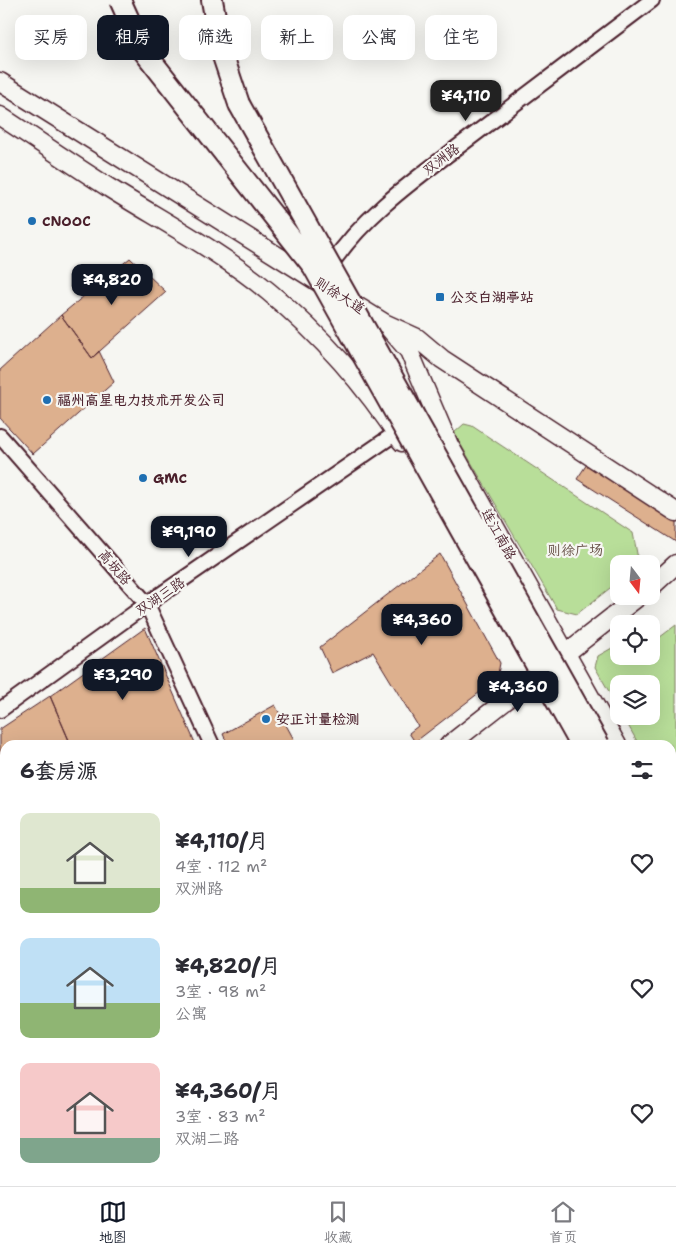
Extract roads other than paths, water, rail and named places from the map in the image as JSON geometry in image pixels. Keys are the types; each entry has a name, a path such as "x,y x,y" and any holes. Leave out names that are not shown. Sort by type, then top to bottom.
{"highway":[{"path":"120,0 142,49 313,266 578,740"},
{"path":"212,0 221,50 239,104 596,740"}],"main road":[{"name":"则徐大道","path":"0,82 384,323 417,338 442,359 676,512"},
{"path":"0,116 108,188 225,260 270,292 338,356 375,402 396,433 570,740"},
{"name":"连江南路","path":"384,323 409,351 449,444 614,740"},
{"path":"660,579 676,564"},
{"path":"455,740 627,605"}],"street":[{"name":"双洲路","path":"320,282 338,252 368,219 410,183 652,0"},
{"name":"双湖三路","path":"0,710 148,604 396,433"},
{"name":"高坂路","path":"0,436 148,604 210,740"}],"place":[{"name":"CNOOC","path":"32,221"},
{"name":"公交白湖亭站","path":"440,297"},
{"name":"福州高星电力技术开发公司","path":"47,400"},
{"name":"GMC","path":"143,478"},
{"name":"安正计量检测","path":"266,719"}],"park label":[{"name":"则徐广场","path":"575,550"}]}
